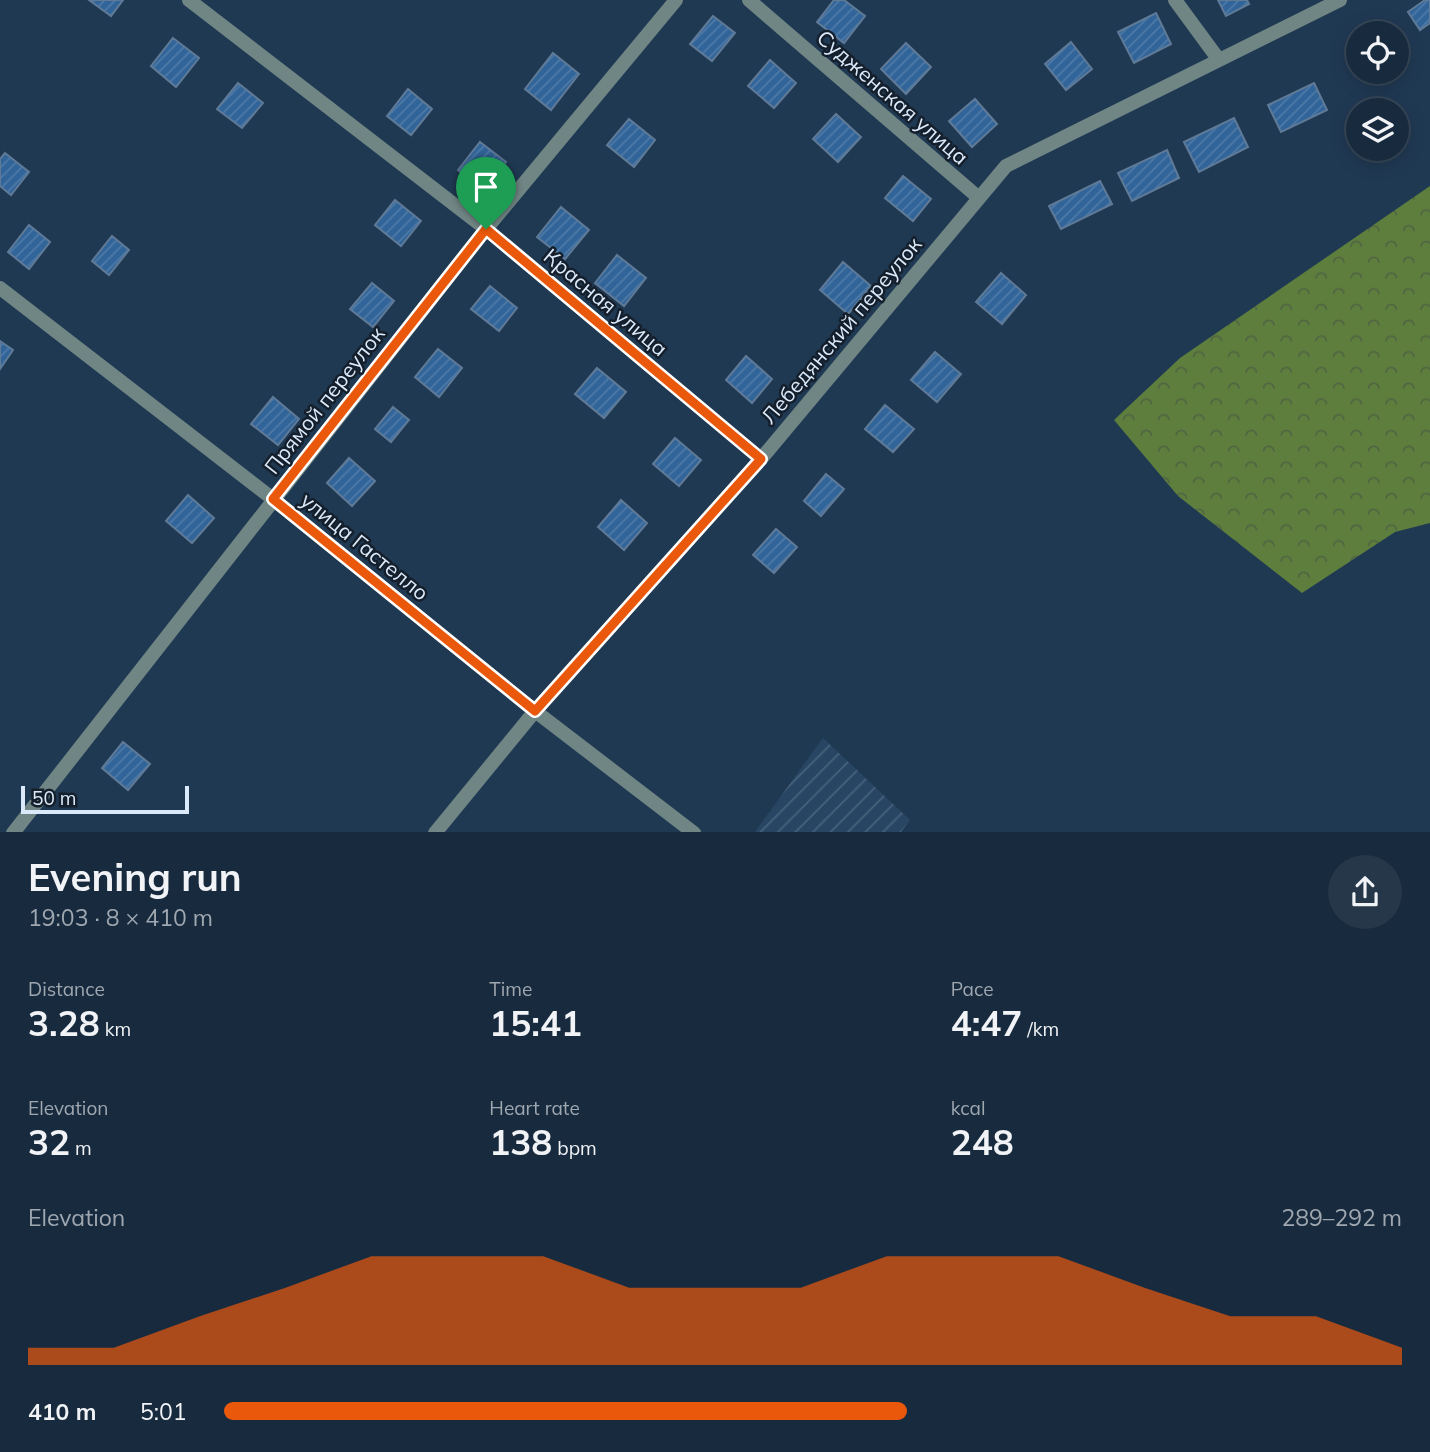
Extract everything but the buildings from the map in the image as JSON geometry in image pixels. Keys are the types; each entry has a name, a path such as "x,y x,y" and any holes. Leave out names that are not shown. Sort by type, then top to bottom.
{"street":[{"name":"Красная улица","path":"189,0 486,229 761,459"},
{"name":"Прямой переулок","path":"13,832 486,229 676,0"},
{"name":"Судженская улица","path":"749,0 979,198"},
{"path":"1175,0 1219,60"},
{"name":"Лебедянский переулок","path":"435,832 535,711 761,459 1006,166 1340,0"},
{"name":"улица Гастелло","path":"0,288 273,499 535,711 694,832"}],"shaded area":[{"path":"823,738 910,820 901,832 755,832"}],"green space":[{"path":"1430,186 1430,523 1395,532 1302,593 1178,496 1114,420 1180,358"}],"route":[{"path":"486,229 761,459 535,711 273,499 486,229"}]}
